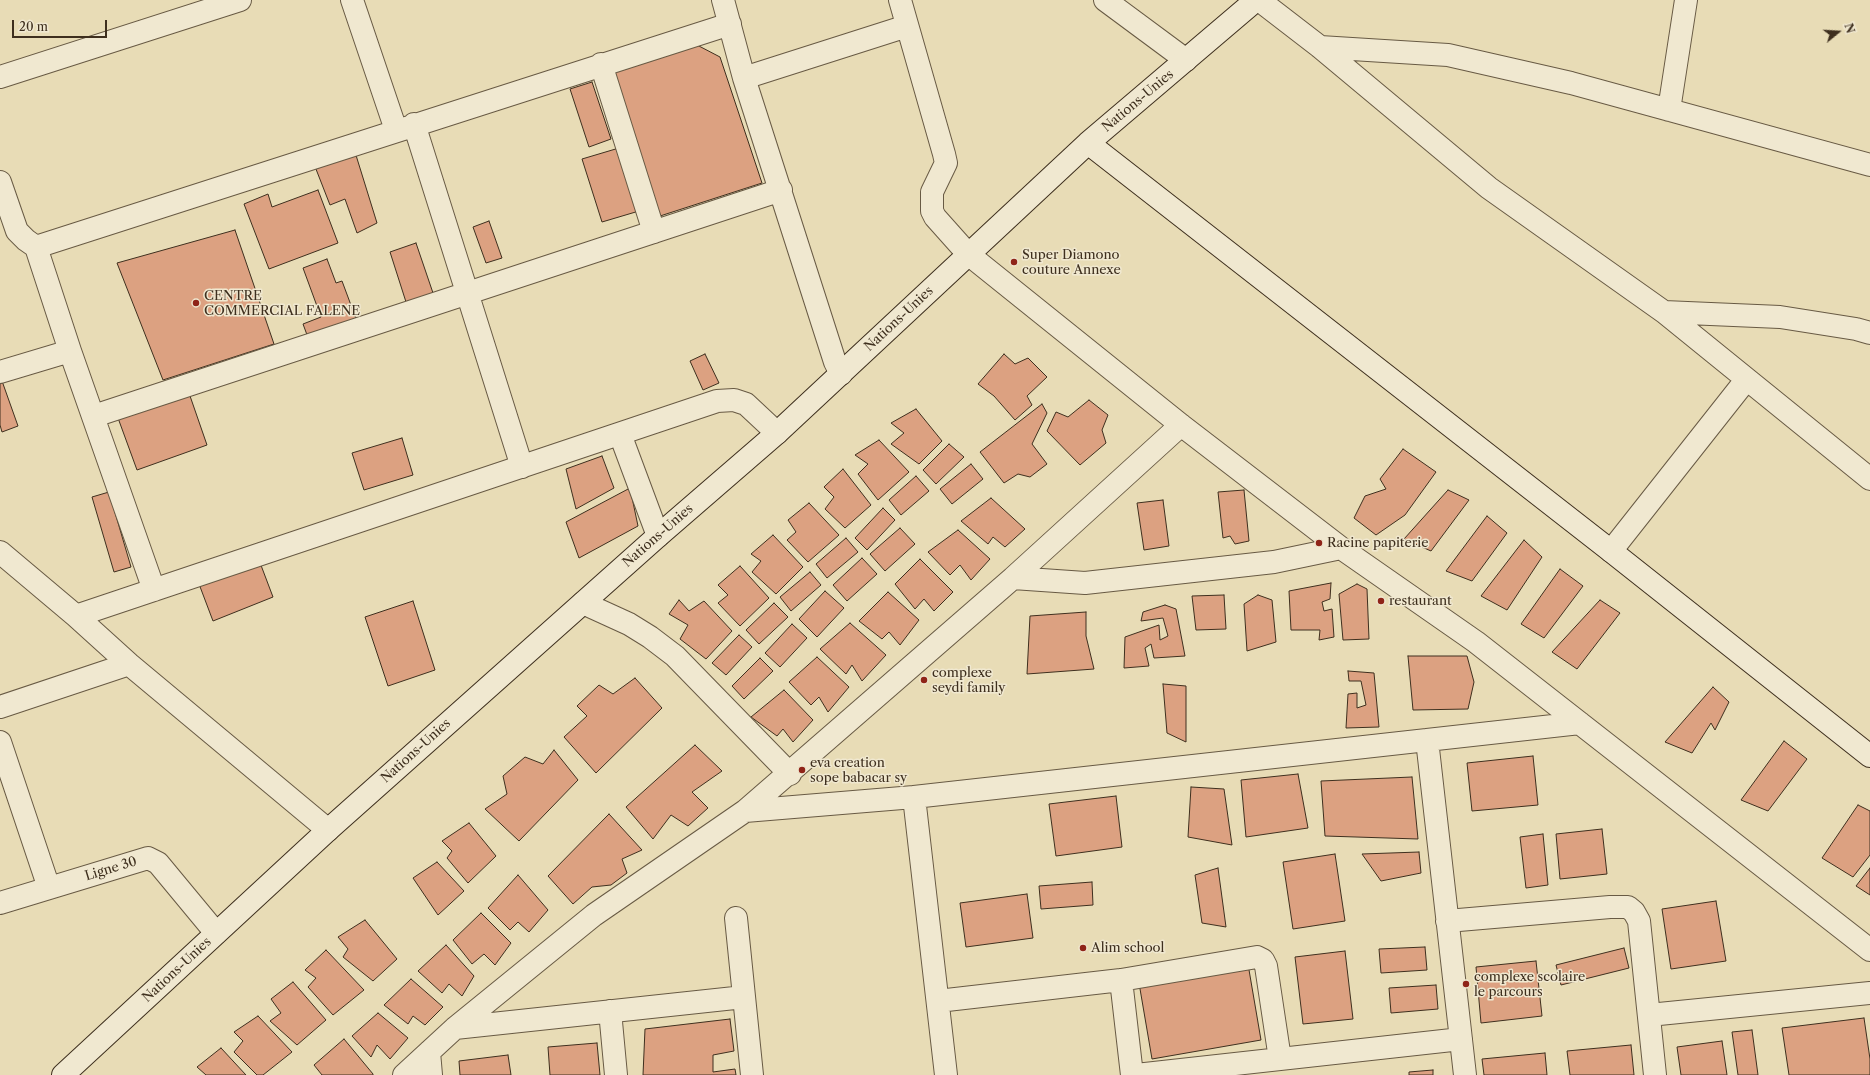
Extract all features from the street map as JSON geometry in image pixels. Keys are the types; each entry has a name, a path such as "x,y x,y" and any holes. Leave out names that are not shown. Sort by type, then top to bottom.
{"street":[{"path":"0,77 240,0"},
{"path":"352,0 405,127 468,294 522,467"},
{"path":"723,0 744,78 835,362 841,374"},
{"path":"900,0 946,163 943,172 932,192 932,211 935,217 968,254 1181,424 1342,548 1476,642 1870,950"},
{"path":"1105,0 1186,60"},
{"path":"1258,0 1320,47 1489,188 1664,312 1746,380 1870,478"},
{"name":"Nations-Unies","path":"63,1075 328,830 658,536 777,433 1088,143 1258,0"},
{"path":"1670,110 1686,0"},
{"path":"36,247 601,64 730,24"},
{"path":"744,78 907,26"},
{"path":"1320,47 1448,56 1571,83 1870,165"},
{"path":"601,64 654,232"},
{"path":"1088,143 1611,551 1870,756"},
{"path":"0,182 17,231 36,247 70,351 154,590"},
{"path":"94,416 781,190"},
{"path":"1664,312 1780,317 1856,329 1870,333"},
{"path":"0,372 70,351"},
{"path":"1611,551 1746,380"},
{"path":"76,616 717,401 734,400 746,404 777,433"},
{"path":"404,1075 455,1028 594,915 745,811 790,774 1013,578 1181,424"},
{"path":"620,434 658,536"},
{"path":"1013,578 1085,583 1274,562 1342,548"},
{"path":"0,552 76,616 129,664 328,830"},
{"path":"583,603 629,624 650,637 675,656 790,774"},
{"path":"0,707 129,664"},
{"path":"745,811 914,797 1580,723"},
{"path":"1427,740 1465,1075"},
{"path":"0,742 49,888"},
{"path":"914,797 946,1075"},
{"name":"Ligne 30","path":"0,903 148,858 158,863 216,934"},
{"path":"1447,921 1610,907 1628,907 1634,912 1639,921 1655,1075"},
{"path":"736,918 752,1075"},
{"path":"938,1001 1121,980 1257,957 1263,960 1266,966 1280,1059"},
{"path":"1121,980 1132,1075"},
{"path":"1649,1015 1870,993"},
{"path":"455,1028 744,997"},
{"path":"610,1011 616,1075"},
{"path":"1136,1075 1461,1039"},
{"path":"429,1052 431,1075"}],"building":[{"path":"697,45 720,57 762,183 657,217 611,73"},
{"path":"592,82 611,139 589,147 570,89"},
{"path":"619,148 639,211 602,222 582,159"},
{"path":"355,152 377,223 357,233 345,199 330,205 314,164"},
{"path":"318,190 338,243 269,269 244,204 268,194 272,207"},
{"path":"489,221 502,258 486,263 473,227"},
{"name":"CENTRE COMMERCIAL FALENE","path":"235,230 274,344 163,380 117,263"},
{"path":"416,243 433,293 406,302 390,252"},
{"path":"327,259 336,283 342,281 358,324 310,343 303,324 321,317 303,268"},
{"path":"705,354 719,383 703,390 690,361"},
{"path":"1004,354 1015,364 1028,358 1047,377 1027,396 1032,405 1015,420 994,396 978,384"},
{"path":"0,381 2,381 18,426 2,432 0,425"},
{"path":"189,393 207,445 137,470 118,418"},
{"path":"1089,400 1108,415 1102,430 1106,443 1080,465 1047,431 1056,412 1068,417"},
{"path":"1042,404 1047,413 1032,444 1047,464 1030,477 1018,474 1004,483 980,452"},
{"path":"916,409 942,441 919,464 891,444 904,433 891,423"},
{"path":"402,438 413,475 364,490 352,453"},
{"path":"879,440 909,472 878,500 858,474 868,464 855,455"},
{"path":"949,444 964,457 936,484 923,470"},
{"path":"1403,449 1436,472 1405,515 1376,535 1354,518 1365,496 1386,489 1380,479"},
{"path":"602,456 614,488 576,509 566,469"},
{"path":"971,464 983,479 952,504 940,489"},
{"path":"843,469 871,505 845,528 825,509 834,497 824,487"},
{"path":"916,476 929,491 901,515 889,500"},
{"path":"630,488 638,526 579,558 566,522"},
{"path":"1244,490 1249,541 1235,544 1230,536 1223,538 1218,492"},
{"path":"1448,490 1469,500 1431,551 1404,539"},
{"path":"109,492 131,567 114,572 92,497"},
{"path":"991,498 1025,529 1005,547 993,537 988,544 961,521"},
{"path":"1163,500 1169,546 1144,550 1137,503"},
{"path":"809,503 839,535 808,562 787,540 796,532 788,520"},
{"path":"883,508 895,520 867,550 855,538"},
{"path":"1487,516 1507,533 1472,581 1446,571"},
{"path":"900,528 915,544 885,571 870,554"},
{"path":"958,530 990,559 971,580 960,565 950,575 928,552"},
{"path":"773,535 803,567 776,594 752,572 761,561 751,554"},
{"path":"846,538 858,552 827,578 816,564"},
{"path":"1524,540 1542,557 1507,610 1481,596"},
{"path":"862,558 877,574 847,601 833,585"},
{"path":"920,559 953,592 934,611 924,599 915,609 895,584"},
{"path":"259,560 273,597 213,621 199,584"},
{"path":"740,566 769,598 740,626 718,603 728,595 718,585"},
{"path":"1560,569 1583,586 1544,638 1521,624"},
{"path":"810,572 821,585 791,611 780,597"},
{"path":"1331,583 1330,599 1322,602 1324,611 1332,609 1334,637 1319,640 1320,630 1291,630 1289,591"},
{"path":"1357,584 1367,589 1369,639 1343,640 1339,594"},
{"path":"825,591 844,608 817,637 799,619"},
{"path":"888,592 919,620 900,645 889,632 882,639 859,621"},
{"path":"1224,595 1226,629 1196,630 1192,596"},
{"path":"1258,595 1272,600 1276,642 1247,651 1244,604"},
{"path":"679,600 689,611 704,601 732,631 706,659 680,639 688,625 669,614"},
{"path":"1600,600 1620,613 1577,669 1552,652"},
{"path":"413,601 435,670 388,686 365,617"},
{"path":"774,603 788,617 759,644 746,630"},
{"path":"1165,605 1176,609 1185,656 1154,658 1151,644 1145,648 1149,666 1124,668 1125,637 1159,625 1160,640 1168,636 1163,618 1141,621 1143,612"},
{"path":"1086,612 1086,636 1094,669 1027,674 1030,616"},
{"path":"850,623 886,655 862,681 852,665 846,674 820,649"},
{"path":"792,624 807,638 780,667 765,653"},
{"path":"739,635 752,647 726,675 712,663"},
{"path":"1408,656 1467,656 1474,682 1468,709 1413,710"},
{"path":"817,657 849,687 828,712 819,697 811,705 789,682"},
{"path":"760,658 773,671 744,699 732,686"},
{"path":"1348,671 1374,673 1379,727 1346,728 1348,694 1357,693 1357,708 1366,705 1361,681 1349,681"},
{"path":"635,678 662,708 596,773 564,737 587,716 577,706 599,685 613,694"},
{"path":"1163,684 1186,686 1186,742 1167,733"},
{"path":"1713,687 1729,702 1715,730 1711,723 1692,753 1665,742"},
{"path":"784,690 813,720 793,742 783,729 777,736 751,717"},
{"path":"1784,741 1807,759 1768,811 1741,800"},
{"path":"695,745 722,771 692,792 708,808 688,826 671,815 653,839 626,807"},
{"path":"554,750 578,780 519,841 485,809 507,794 503,776 525,757 543,764"},
{"path":"1533,756 1538,805 1472,811 1467,763"},
{"path":"1298,774 1308,828 1246,837 1241,780"},
{"path":"1412,777 1418,839 1325,836 1321,781"},
{"path":"1191,787 1224,789 1232,845 1188,837"},
{"path":"1116,796 1122,847 1056,856 1049,804"},
{"path":"1858,805 1870,811 1870,855 1853,877 1822,858"},
{"path":"609,814 642,850 622,859 627,873 611,885 592,887 573,904 548,876"},
{"path":"469,823 496,856 468,883 447,858 452,851 442,841"},
{"path":"1602,829 1607,874 1560,879 1556,834"},
{"path":"1543,834 1548,885 1526,888 1520,837"},
{"path":"1419,852 1421,873 1381,881 1362,854"},
{"path":"1335,854 1345,921 1293,929 1283,862"},
{"path":"437,862 464,891 438,915 413,878"},
{"path":"1218,868 1226,927 1202,923 1195,875"},
{"path":"1870,868 1870,895 1856,886"},
{"path":"518,875 548,910 529,932 518,922 510,930 488,908"},
{"path":"1092,882 1093,905 1041,909 1039,886"},
{"path":"1027,894 1033,938 966,947 960,903"},
{"path":"1716,901 1726,961 1671,969 1662,909"},
{"path":"481,913 511,943 495,965 484,954 472,964 453,940"},
{"path":"365,920 397,959 373,981 343,957 348,949 338,937"},
{"path":"446,945 474,976 462,996 449,984 442,993 418,971"},
{"path":"1425,947 1427,970 1381,973 1379,949"},
{"path":"1624,948 1629,968 1561,985 1556,965"},
{"path":"326,950 364,990 333,1015 308,987 316,978 305,970"},
{"path":"1345,951 1353,1019 1303,1024 1295,957"},
{"path":"1536,961 1542,1016 1481,1023 1476,967"},
{"path":"1248,964 1261,1040 1152,1059 1139,983"},
{"path":"411,979 443,1007 425,1025 413,1016 408,1024 384,1005"},
{"path":"293,982 326,1020 297,1045 270,1021 281,1013 271,999"},
{"path":"1436,985 1438,1009 1391,1013 1389,988"},
{"path":"378,1013 408,1038 390,1059 377,1045 371,1057 352,1036"},
{"path":"258,1016 292,1052 263,1075 257,1075 234,1052 243,1041 234,1032"},
{"path":"1864,1018 1870,1059 1870,1075 1789,1075 1782,1028"},
{"path":"730,1019 734,1051 713,1055 713,1072 735,1069 736,1075 643,1075 645,1029"},
{"path":"1752,1030 1758,1075 1738,1075 1732,1032"},
{"path":"344,1039 373,1075 322,1075 314,1065"},
{"path":"1722,1041 1727,1075 1681,1075 1677,1047"},
{"path":"597,1043 600,1075 550,1075 548,1047"},
{"path":"1631,1045 1634,1075 1570,1075 1567,1051"},
{"path":"221,1048 246,1075 206,1075 197,1067"},
{"path":"1545,1053 1547,1075 1484,1075 1482,1059"},
{"path":"508,1055 511,1075 460,1075 459,1061"},
{"path":"1433,1070 1433,1075 1409,1075 1409,1072"}],"place":[{"name":"Super Diamono couture Annexe","path":"1014,262"},
{"name":"CENTRE COMMERCIAL FALENE","path":"196,303"},
{"name":"Racine papiterie","path":"1319,543"},
{"name":"restaurant","path":"1381,601"},
{"name":"complexe seydi family","path":"924,680"},
{"name":"eva creation sope babacar sy","path":"802,770"},
{"name":"Alim school","path":"1083,948"},
{"name":"complexe scolaire le parcours","path":"1466,984"}]}
